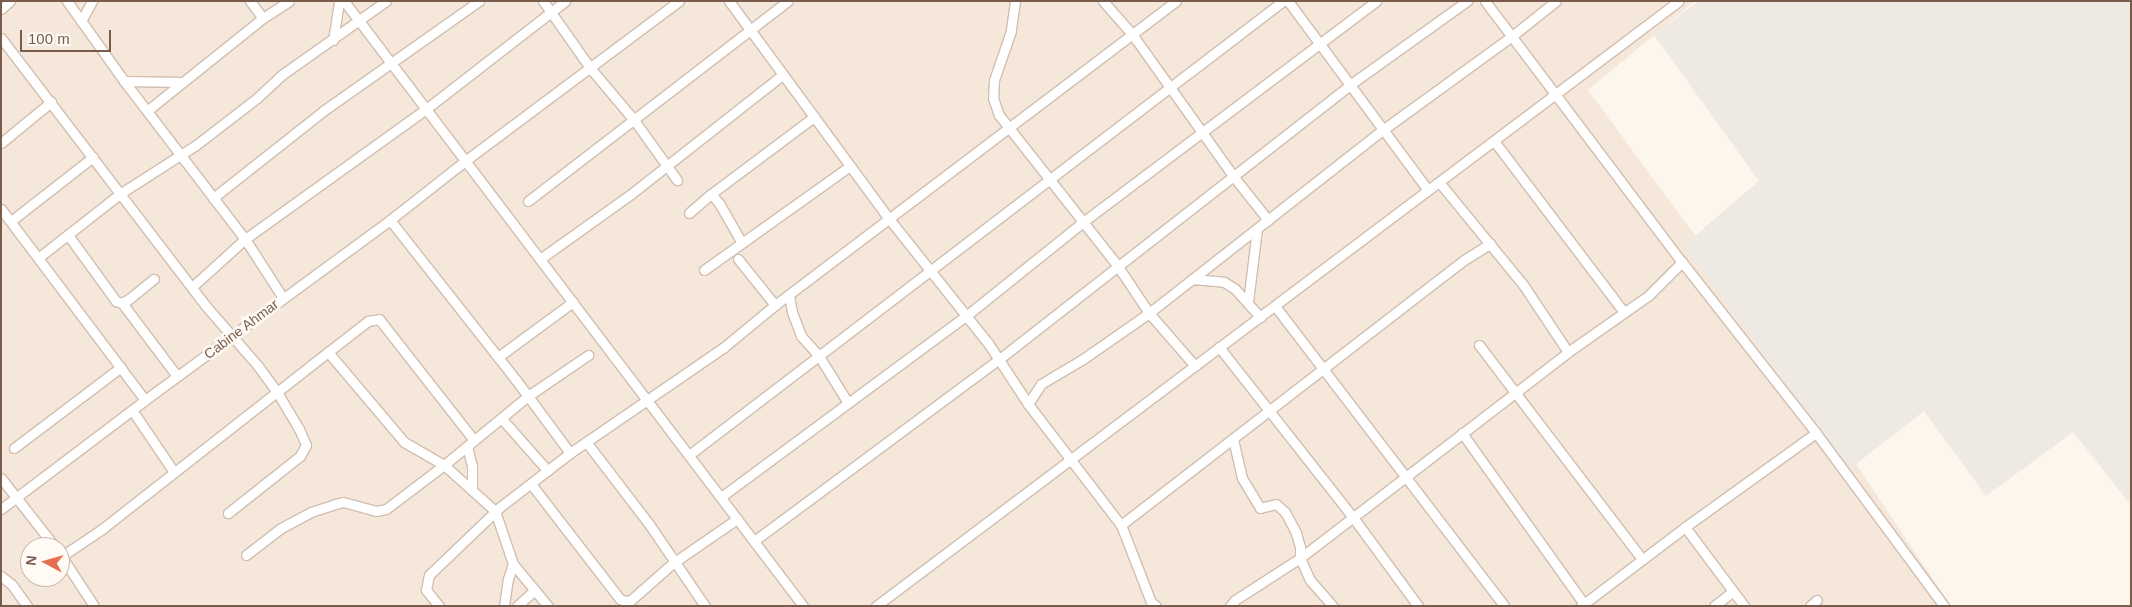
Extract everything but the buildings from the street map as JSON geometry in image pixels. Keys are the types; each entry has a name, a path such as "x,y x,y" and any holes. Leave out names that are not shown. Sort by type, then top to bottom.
{"street":[{"path":"1,9 10,1"},
{"path":"67,1 124,81 245,240 283,298"},
{"path":"82,21 92,1"},
{"path":"250,1 263,18"},
{"path":"147,111 263,18 289,1"},
{"path":"333,40 339,1"},
{"path":"344,1 803,606"},
{"path":"38,258 121,193 180,156 257,98 283,74 386,1"},
{"path":"213,198 323,111 479,1"},
{"path":"543,1 591,69 634,120 677,180"},
{"path":"192,287 245,240 426,108 565,1"},
{"name":"Cabine Ahmar","path":"1,509 177,376 233,337 390,220 465,161 591,69 679,1"},
{"path":"729,1 752,30 788,84"},
{"path":"528,201 788,1"},
{"path":"1015,1 1011,31 994,80 993,98 999,115 1117,265 1149,313 1195,366"},
{"path":"1103,1 1132,34 1201,133 1268,220"},
{"path":"439,606 426,590 429,575 495,511 570,453 724,347 774,305 890,220 1176,1"},
{"path":"689,455 931,272 1283,1"},
{"path":"1288,1 1428,190"},
{"path":"721,497 769,464 966,316 1083,222 1376,1"},
{"path":"754,541 998,360 1117,265 1234,177 1351,84 1467,1"},
{"path":"1485,1 1682,262 1816,434 1944,606"},
{"path":"1028,404 1041,384 1083,359 1149,313 1384,129 1512,36 1556,1"},
{"path":"876,606 1679,1"},
{"path":"752,30 788,84 890,220 966,316 1028,404 1121,525 1151,602 1156,606"},
{"path":"1,38 192,287 277,392 299,429 306,445 300,456 228,513"},
{"path":"540,259 668,166 782,75"},
{"path":"124,81 183,82"},
{"path":"1,143 51,102"},
{"path":"690,213 710,194 814,117"},
{"path":"1494,141 1624,312"},
{"path":"10,221 93,157"},
{"path":"704,270 850,166"},
{"path":"1439,182 1524,286 1568,352"},
{"path":"710,194 720,203 742,243"},
{"path":"1,209 145,400"},
{"path":"390,220 498,357 570,453"},
{"path":"1248,302 1257,229"},
{"path":"68,235 116,301 122,303 177,376"},
{"path":"1121,525 1464,260 1490,244"},
{"path":"738,259 774,305"},
{"path":"1230,606 1235,600 1300,558 1352,516 1568,352 1609,325 1649,295 1682,262"},
{"path":"122,303 154,279"},
{"path":"1192,279 1224,282 1235,289 1260,317"},
{"path":"789,295 792,312 801,336 819,356 848,403"},
{"path":"498,357 573,302"},
{"path":"1275,306 1322,370 1406,475 1504,606"},
{"path":"70,549 102,529 368,321 379,319 471,443 472,488"},
{"path":"1479,346 1642,559"},
{"path":"1219,348 1352,516 1418,606"},
{"path":"328,352 404,442 444,465 472,488 495,511 513,564 548,606"},
{"path":"246,555 281,528 311,512 335,504 343,502 368,510 382,511 444,465 528,396 588,356"},
{"path":"14,448 121,367"},
{"path":"132,410 174,472"},
{"path":"502,419 548,471"},
{"path":"1462,433 1583,605 1685,527 1816,434"},
{"path":"1233,438 1242,478 1260,508 1276,504 1285,512 1298,540 1300,558 1310,580 1333,606"},
{"path":"587,442 649,524 673,563 705,606"},
{"path":"1,478 47,537"},
{"path":"531,484 620,602 631,600 673,563 737,519"},
{"path":"1685,527 1744,606"},
{"path":"504,606 508,579 513,564"},
{"path":"70,569 94,606"},
{"path":"1,576 12,584 27,606"},
{"path":"517,606 536,590"},
{"path":"1714,606 1733,591"}],"shaded area":[{"path":"1,1 1695,1 1588,90 1783,355 1951,606 1,606"},
{"path":"1698,1 2131,1 2131,505 2073,432 1986,496 1924,411 1850,469 1683,246 1759,181 1654,35"}]}
